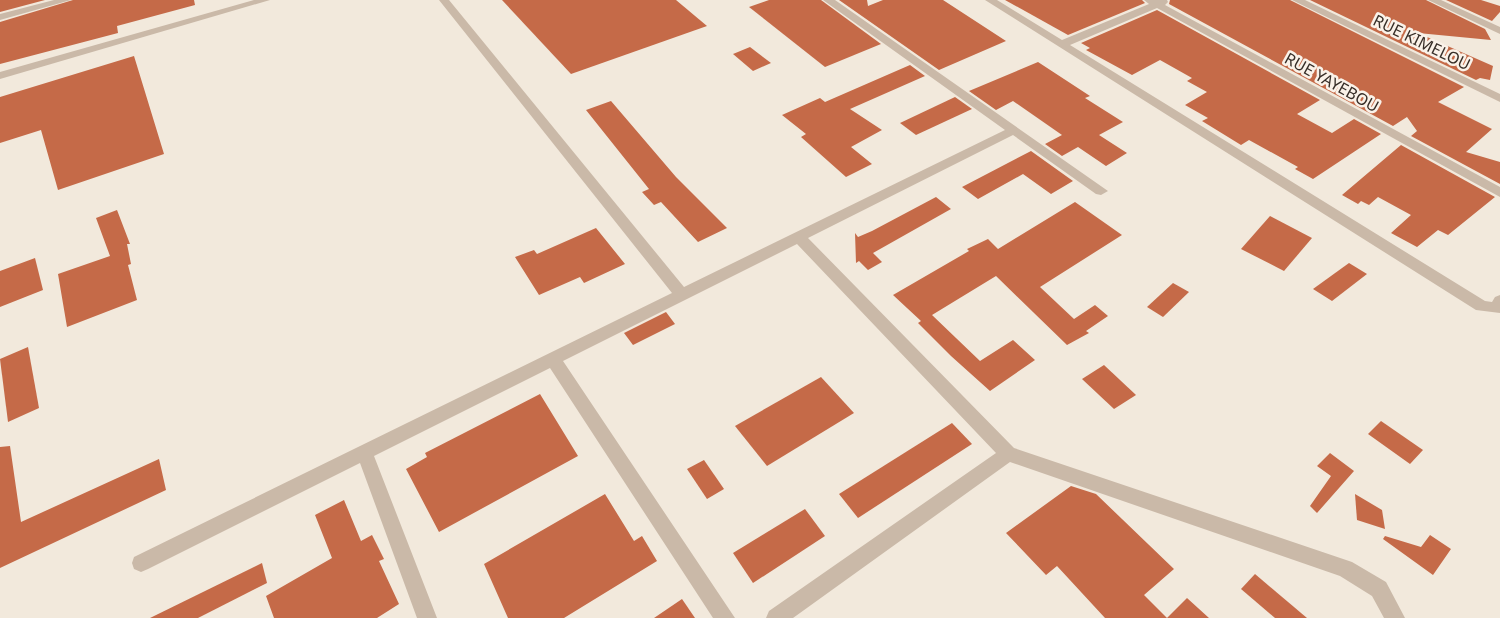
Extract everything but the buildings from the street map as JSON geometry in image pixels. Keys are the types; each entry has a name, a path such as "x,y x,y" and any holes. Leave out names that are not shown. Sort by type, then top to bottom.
{"street":[{"path":"0,17 66,0"},
{"path":"0,76 265,0"},
{"path":"444,0 681,294"},
{"path":"828,0 1101,191"},
{"path":"990,0 1481,306 1491,310 1496,309 1499,302"},
{"name":"RUE KIMELOU","path":"1297,0 1500,98"},
{"path":"1433,0 1500,31"},
{"path":"1064,44 1157,1"},
{"name":"RUE YAYEBOU","path":"1157,1 1500,193"},
{"path":"141,563 1014,130"},
{"path":"798,236 1008,454 1345,569 1379,589 1395,618"},
{"path":"552,358 725,618"},
{"path":"364,452 427,618"},
{"path":"776,618 1008,454"}]}
